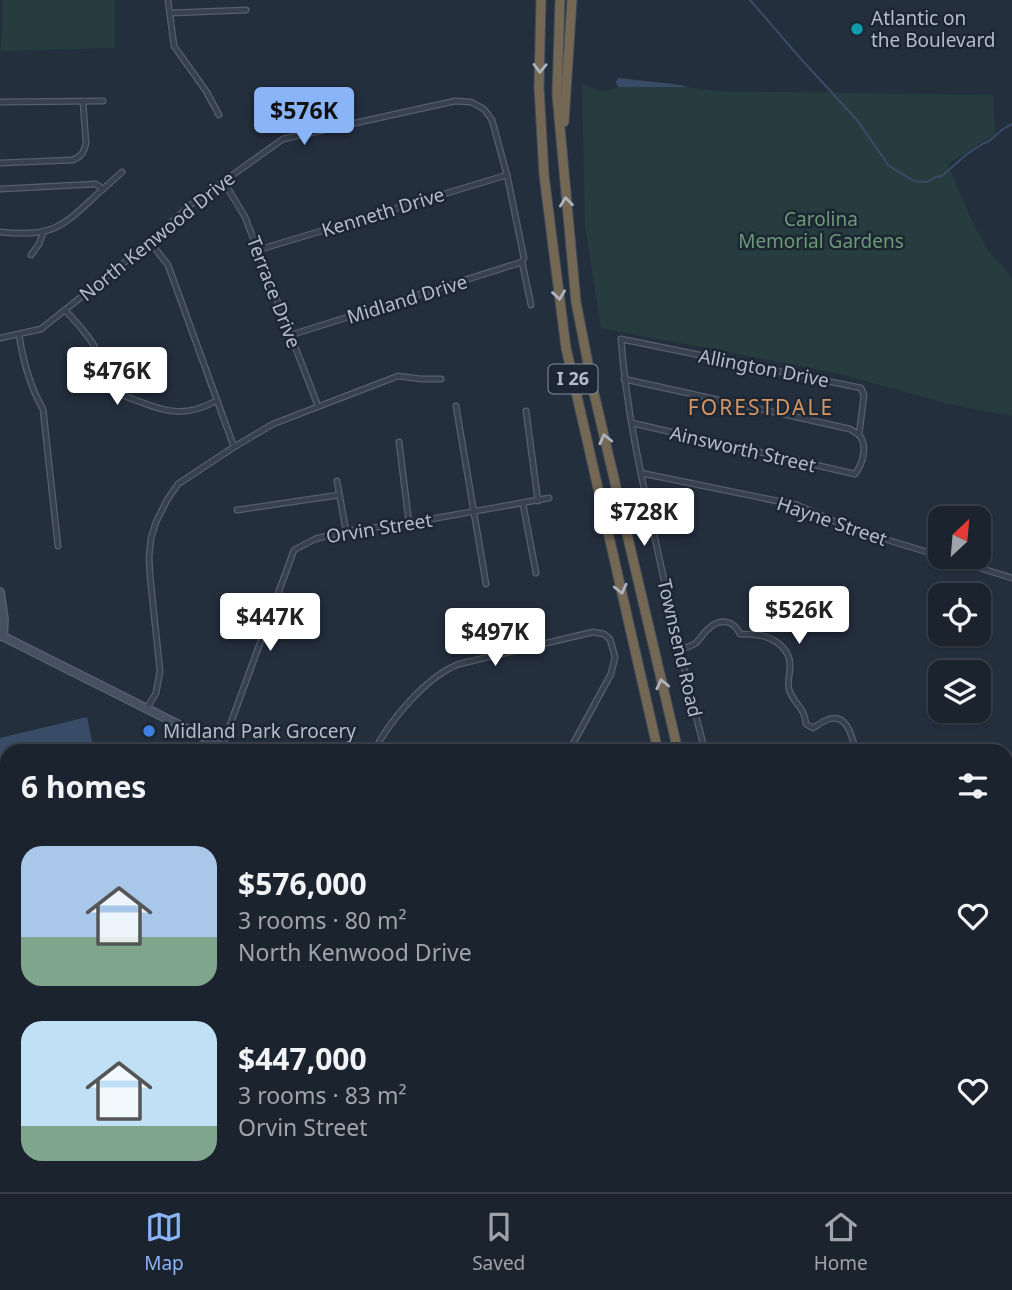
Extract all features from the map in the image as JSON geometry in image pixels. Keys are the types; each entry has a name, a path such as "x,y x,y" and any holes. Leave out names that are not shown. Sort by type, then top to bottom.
{"highway":[{"name":"I 26","path":"541,0 539,87 544,175 566,348 657,744"},
{"name":"I 26","path":"560,0 557,94 576,302 593,389 676,744"},
{"path":"563,166 572,0"}],"street":[{"path":"168,0 174,46 206,91 219,115"},
{"path":"171,13 246,10"},
{"path":"0,102 103,101"},
{"path":"0,163 73,160 79,157 86,143 83,102"},
{"name":"North Kenwood Drive","path":"0,338 41,329 150,242 189,206 283,138 455,102 471,102 484,109 492,120 508,175 531,304"},
{"path":"0,232 25,235 43,233 59,227 121,172"},
{"name":"Kenneth Drive","path":"258,250 508,175"},
{"name":"Terrace Drive","path":"224,182 245,217 318,406"},
{"path":"0,189 96,184 103,189"},
{"path":"32,255 43,233"},
{"path":"150,242 168,265 234,447"},
{"name":"Midland Drive","path":"291,335 522,262"},
{"path":"65,310 81,327 101,361 106,379 120,394 161,410 199,410 216,401"},
{"path":"19,335 35,395 43,409 58,546"},
{"name":"Townsend Road","path":"621,339 624,379 641,474 703,744"},
{"name":"Allington Drive","path":"621,339 861,388 864,396 859,435"},
{"path":"146,710 156,693 160,671 149,556 151,538 167,500 178,484 273,424 318,406 398,376 441,379"},
{"path":"624,379 850,429 859,435"},
{"path":"456,406 486,584"},
{"path":"526,411 538,501"},
{"name":"Ainsworth Street","path":"632,423 855,474 860,467 863,452 859,435"},
{"path":"399,442 409,523"},
{"name":"Hayne Street","path":"641,474 797,505 852,529 928,552"},
{"path":"337,481 346,531"},
{"path":"237,510 339,495"},
{"name":"Orvin Street","path":"223,744 294,550 315,539 346,531 409,523 549,498"},
{"path":"523,504 536,573"},
{"name":"Hayne Street","path":"983,569 1012,578"},
{"path":"0,592 4,619 2,636 216,744"},
{"path":"680,650 696,642 710,627 720,622 732,622 740,634 757,635 781,645 789,654 788,687 805,714 806,724 813,728 831,718 841,719 852,735 854,744"},
{"path":"378,744 413,699 436,676 449,668 593,632 604,634 614,648 611,674 573,744"}],"green space":[{"path":"3,0 115,0 115,48 1,51"},
{"name":"Carolina Memorial Gardens","path":"582,83 603,91 618,87 686,87 714,91 993,95 995,134 948,164 988,250 1012,280 1012,416 949,404 836,373 601,328 585,226"}],"water":[{"path":"618,78 681,85 687,87 618,87"},
{"path":"87,717 93,744 0,744 0,738"}],"waterway":[{"path":"750,0 857,120 889,166 914,181 927,182 942,176 967,154 1012,124"}],"place":[{"name":"Atlantic on the Boulevard","path":"857,29"},
{"name":"Midland Park Grocery","path":"149,731"}],"district":[{"name":"FORESTDALE","path":"761,408"}]}
